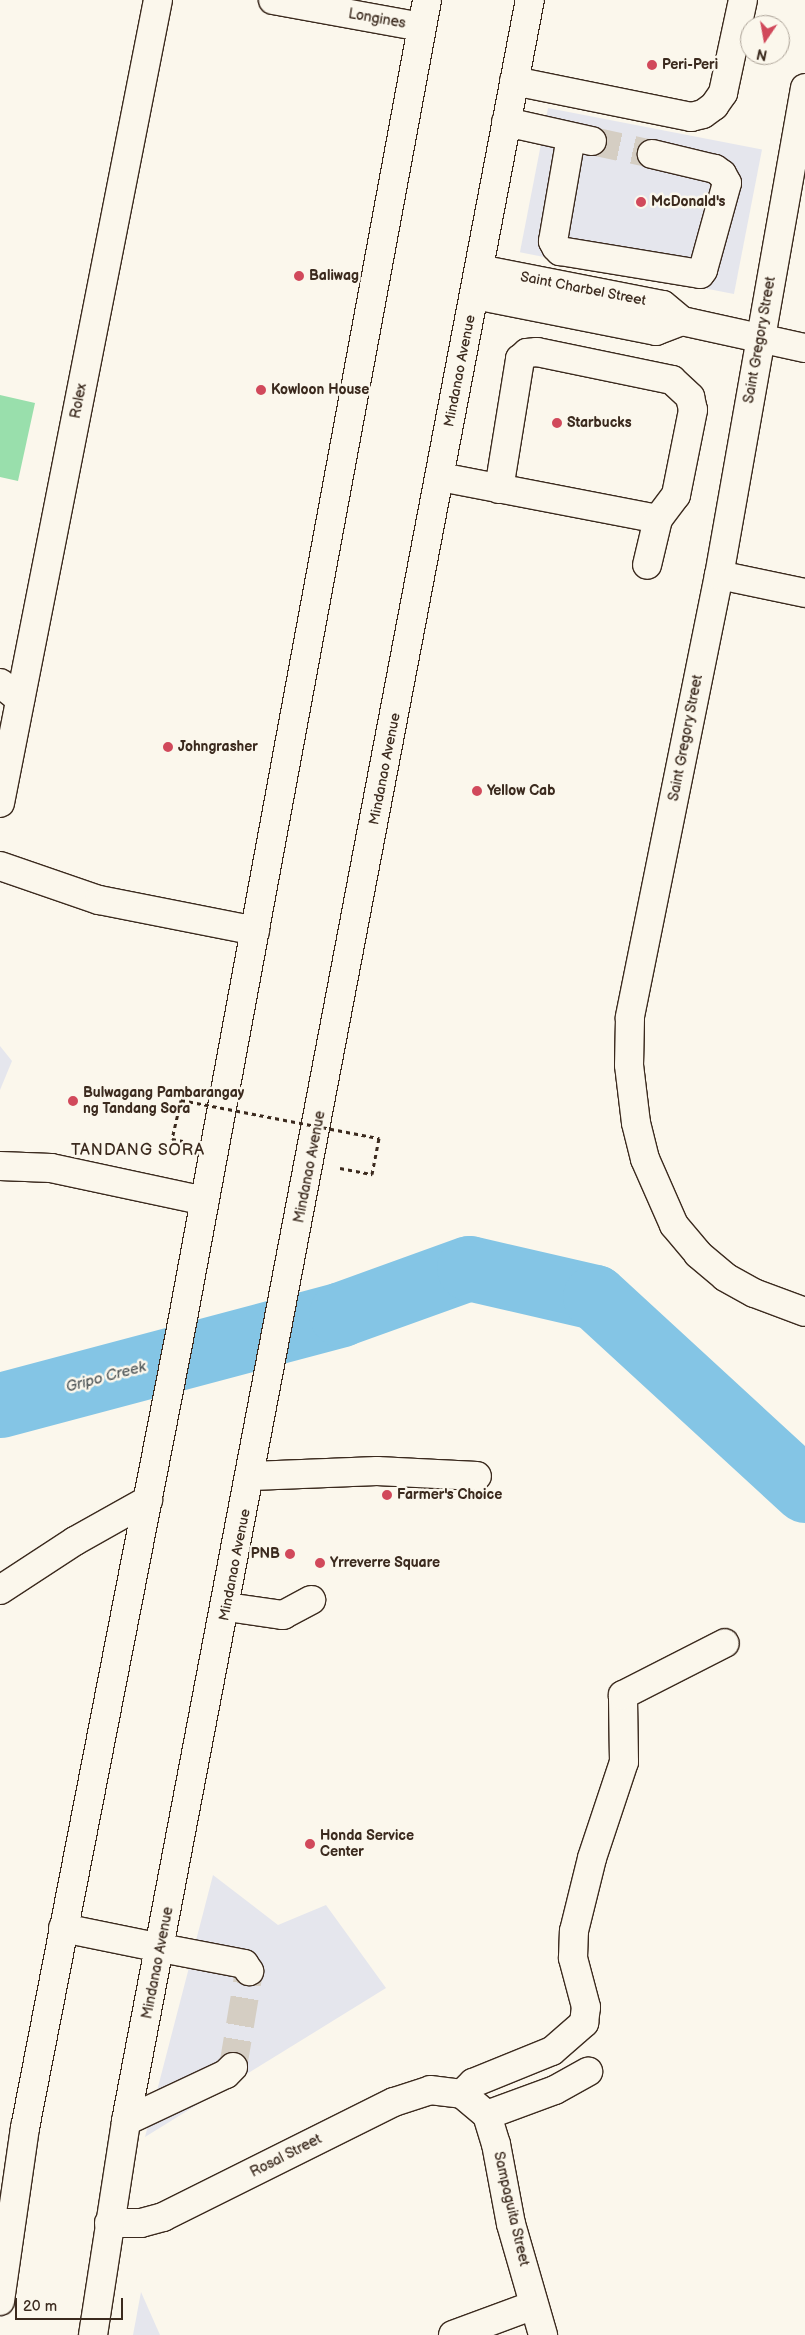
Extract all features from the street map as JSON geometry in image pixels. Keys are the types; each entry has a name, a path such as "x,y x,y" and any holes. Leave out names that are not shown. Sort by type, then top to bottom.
{"main road":[{"name":"Rolex","path":"0,803 10,691 158,0"},
{"name":"Longines","path":"273,0 422,27"},
{"path":"0,2301 25,2128 183,1318 427,0"},
{"name":"Mindanao Avenue","path":"93,2335 126,2121 162,1948 252,1476 530,0"},
{"path":"514,81 691,117 703,114 714,106 723,93 743,0"},
{"name":"Saint Gregory Street","path":"804,98 718,575 630,1018 631,1094 645,1159 674,1225 698,1254 725,1277 754,1293 805,1312"},
{"path":"506,122 581,139 553,240 560,251 700,274 727,183 722,174 715,169 652,154"},
{"name":"Saint Charbel Street","path":"475,295 656,331 682,322 663,305 479,269"},
{"path":"682,322 805,348"},
{"path":"499,489 520,360 527,352 537,352 672,380 684,388 693,410 676,495 658,518 647,565"},
{"path":"440,478 658,518"},
{"path":"718,575 805,592"},
{"path":"0,866 99,900 255,931"},
{"path":"0,1166 51,1168 205,1201"},
{"path":"252,1476 377,1471 477,1476"},
{"path":"0,1590 75,1541 148,1500"},
{"path":"227,1607 282,1615 311,1600"},
{"path":"588,2072 555,2090 487,2115 462,2094 473,2083 552,2050 584,2023 586,2007 573,1958 574,1931 590,1866 624,1762 623,1695 725,1643"},
{"path":"63,1928 244,1964 249,1971"},
{"path":"126,2121 226,2074 233,2067"},
{"name":"Rosal Street","path":"109,2223 142,2222 163,2217 394,2102 430,2090 462,2094"},
{"name":"Sampaguita Street","path":"487,2115 543,2335"},
{"path":"453,2335 505,2325 534,2305"}],"path":[{"path":"172,1139 181,1100 379,1138 372,1174"}],"shaded area":[{"name":"McDonald's","path":"548,108 762,150 734,294 520,252"},
{"path":"0,1046 12,1061 0,1090"},
{"path":"213,1875 278,1925 326,1905 386,1988 145,2137"},
{"path":"141,2292 160,2335 133,2335"}],"green space":[{"path":"0,395 35,403 18,481 0,477"}],"waterway":[{"name":"Gripo Creek","path":"0,1405 341,1314 469,1268 595,1297 805,1490"}],"tunnel":[{"path":"592,141 652,154"},
{"path":"233,2067 249,1971"}],"place":[{"name":"Peri-Peri","path":"652,65"},
{"name":"McDonald's","path":"641,202"},
{"name":"Baliwag","path":"299,276"},
{"name":"Kowloon House","path":"261,390"},
{"name":"Starbucks","path":"557,423"},
{"name":"Johngrasher","path":"168,747"},
{"name":"Yellow Cab","path":"477,791"},
{"name":"Bulwagang Pambarangay ng Tandang Sora","path":"73,1101"},
{"name":"Farmer's Choice","path":"387,1495"},
{"name":"PNB","path":"290,1554"},
{"name":"Yrreverre Square","path":"320,1563"},
{"name":"Honda Service Center","path":"310,1844"}],"district":[{"name":"TANDANG SORA","path":"138,1151"}]}
